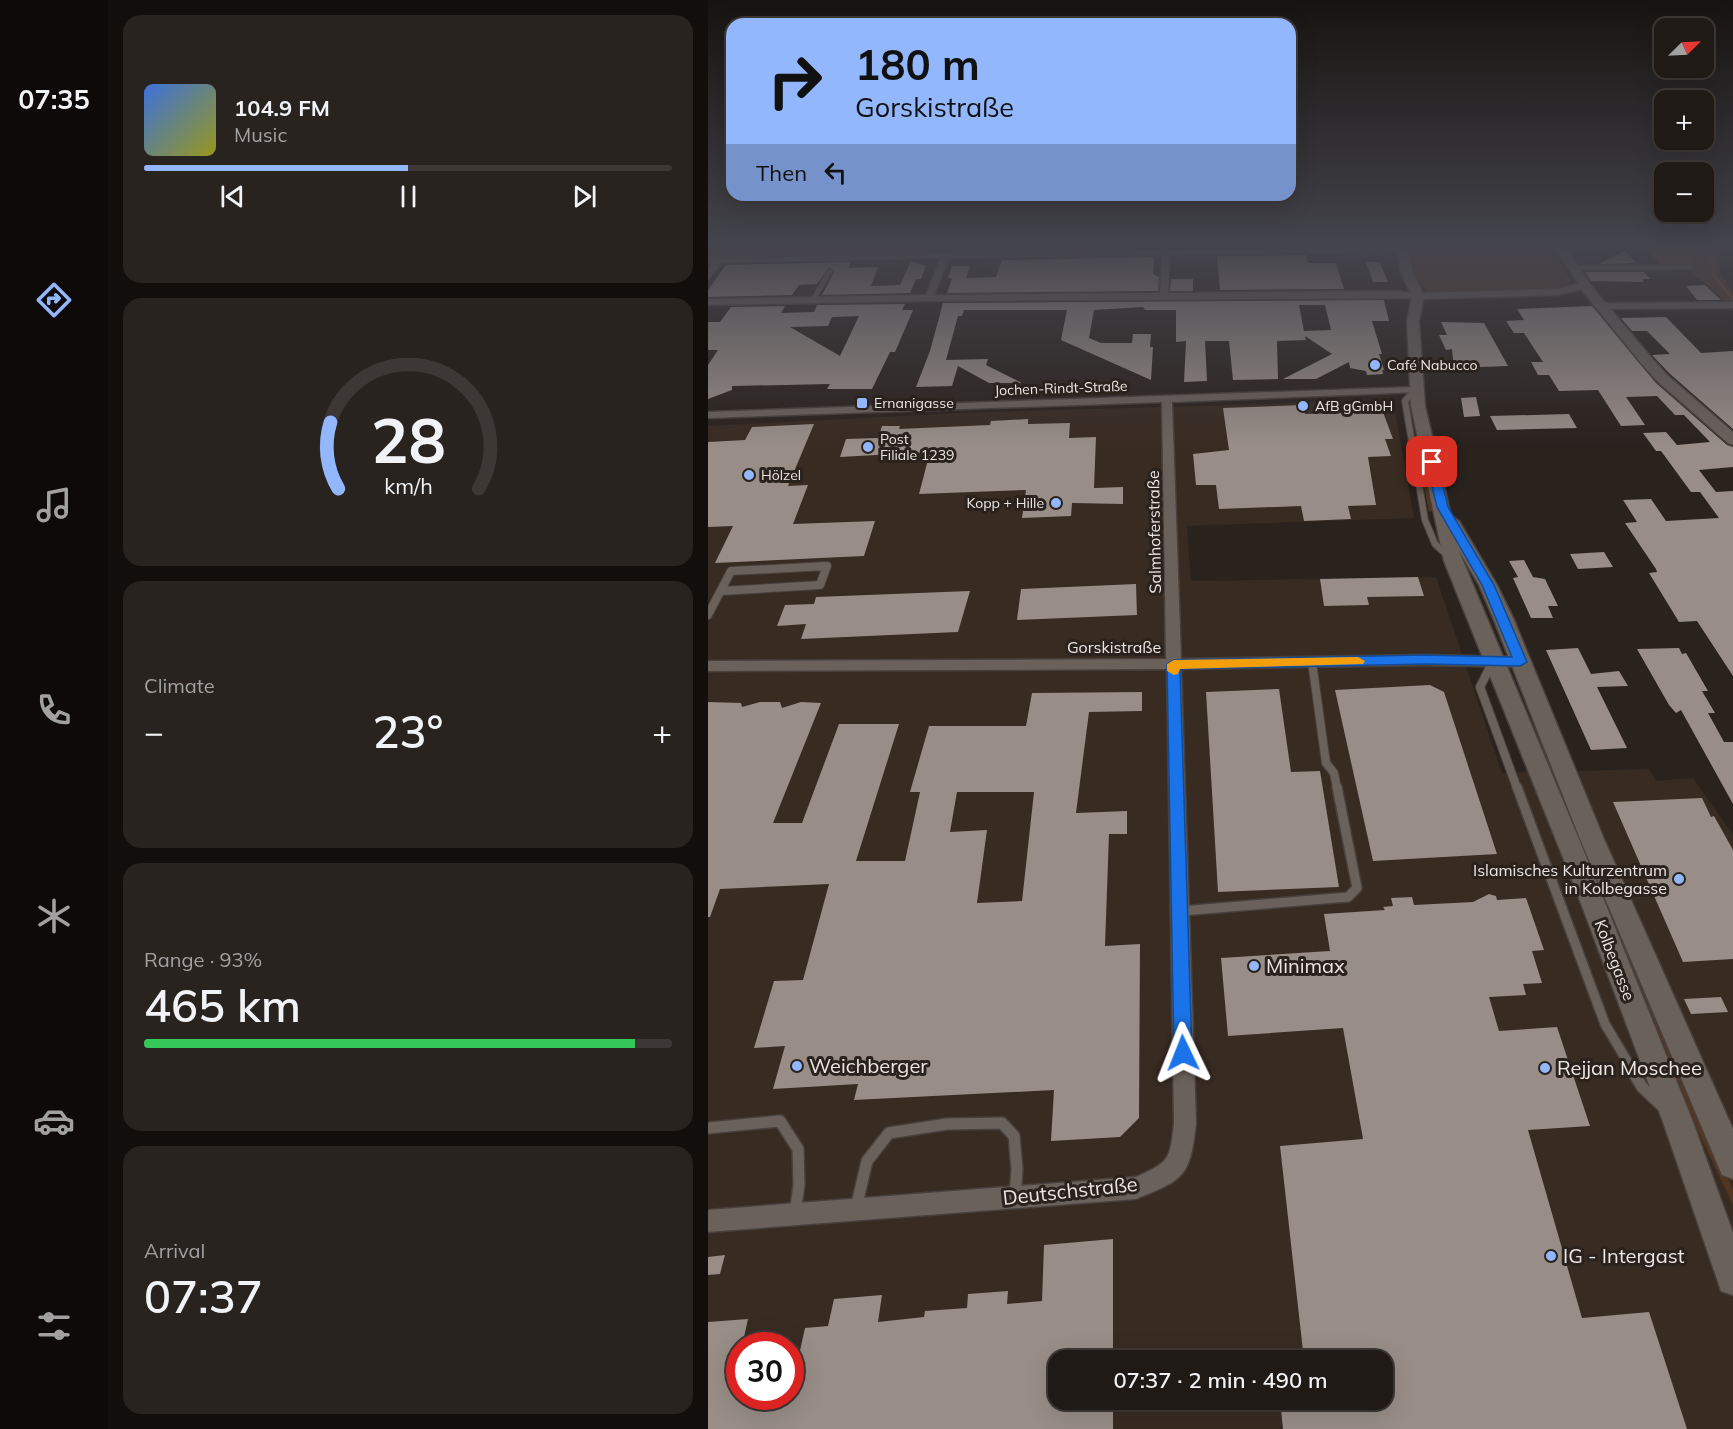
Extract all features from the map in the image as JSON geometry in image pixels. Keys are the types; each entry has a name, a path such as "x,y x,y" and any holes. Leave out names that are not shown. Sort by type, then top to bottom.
{"main road":[{"name":"Kolbegasse","path":"1415,313 1413,321 1416,390 1453,561 1582,875 1678,1122 1733,1279"},
{"path":"1606,313 1662,378 1733,440"},
{"name":"Kolbegasse","path":"1443,507 1488,585 1592,839 1733,1164"}],"street":[{"name":"Jochen-Rindt-Straße","path":"708,415 1416,390"},
{"name":"Salmhoferstraße","path":"1167,398 1174,664"},
{"name":"Gorskistraße","path":"708,666 1174,664 1425,660 1520,662"},
{"name":"Deutschstraße","path":"708,1221 1136,1188 1164,1176 1181,1158 1185,1123 1174,664"}],"lane":[{"path":"1416,390 1405,401 1425,520 1435,544 1453,561"},
{"path":"708,615 731,570 826,566 820,585 721,591"},
{"path":"1493,661 1480,687 1605,1024 1642,1088 1678,1122"},
{"path":"1179,911 1348,897 1357,888 1334,773 1326,763 1312,662"},
{"path":"708,1128 780,1121 798,1149 799,1185 795,1215"},
{"path":"856,1210 867,1161 889,1133 947,1124 1002,1123 1008,1129 1014,1136 1017,1169 1015,1198"}],"shaded area":[{"path":"1393,400 1414,518 1187,526 1191,581 1436,577 1502,773 1649,769 1656,781 1693,778 1733,835 1733,1429 708,1429 708,426 961,413"},
{"path":"1414,436 1417,436 1436,510 1429,512"},
{"path":"1563,798 1568,805 1733,1190 1733,1205 1685,1104"}],"building":[{"path":"727,313 912,313 895,352 890,352 872,389 827,389 830,384 732,386 732,390 708,399 708,365 718,350 708,350 708,322 720,322","holes":["859,316 840,356 790,327 828,326 832,317"]},
{"path":"940,313 963,313 962,316 958,316 946,360 988,359 986,365 1022,383 989,383 958,366 952,386 916,387 930,351"},
{"path":"1066,313 1094,313 1089,338 1101,343 1132,343 1133,334 1151,334 1150,347 1153,347 1151,380 1061,340"},
{"path":"1176,313 1300,313 1304,331 1331,330 1327,313 1387,313 1389,321 1372,321 1382,354 1379,354 1383,374 1367,375 1366,371 1350,368 1349,362 1316,379 1283,379 1332,354 1305,336 1306,340 1277,341 1278,379 1233,380 1229,341 1205,341 1207,381 1184,382 1186,341 1176,342"},
{"path":"1519,313 1598,313 1656,383 1727,445 1733,447 1733,467 1699,470 1716,492 1733,491 1733,676 1697,621 1679,622 1649,573 1657,572 1656,569 1625,523 1637,522 1623,500 1651,499 1666,521 1719,518 1700,492 1691,492 1661,451 1656,451 1643,433 1666,432 1677,445 1710,442 1684,415 1675,415 1657,396 1626,397 1645,425 1621,426 1598,390 1559,391 1549,375 1538,375 1531,362 1543,362 1524,333 1514,333 1506,321 1524,320"},
{"path":"1666,317 1701,353 1733,351 1733,429 1669,373 1652,355 1670,354 1647,331 1632,331 1621,318"},
{"path":"1441,322 1484,323 1508,366 1454,368 1452,349 1446,350 1439,335 1447,335"},
{"path":"1476,397 1480,416 1464,417 1461,398"},
{"path":"1303,405 1305,414 1383,412 1393,439 1385,439 1391,456 1368,457 1376,505 1348,506 1351,519 1304,521 1301,506 1219,509 1216,485 1196,485 1193,454 1229,450 1223,408"},
{"path":"1569,414 1577,428 1497,430 1490,416"},
{"path":"1028,419 1028,424 1070,423 1069,438 1096,437 1094,488 1123,487 1123,504 1072,503 1071,516 1022,518 1026,490 919,494 930,452 840,457 846,439 878,438 882,426 900,426 899,429 990,425 991,421"},
{"path":"814,424 788,486 808,485 793,524 875,521 864,556 715,563 733,526 708,527 708,442 745,440 752,427"},
{"path":"1604,552 1613,567 1578,569 1570,554"},
{"path":"1524,560 1533,577 1545,579 1558,606 1548,606 1553,618 1531,618 1513,578 1518,577 1509,561"},
{"path":"1418,577 1424,596 1367,597 1369,605 1324,606 1320,579"},
{"path":"1136,584 1137,615 1017,620 1021,589"},
{"path":"970,591 958,632 801,639 806,624 777,626 785,605 814,604 816,597"},
{"path":"1578,648 1591,674 1619,671 1628,686 1597,687 1627,748 1591,750 1546,650"},
{"path":"1679,648 1682,654 1686,653 1708,691 1702,691 1715,713 1708,713 1724,742 1733,742 1733,804 1681,710 1676,713 1669,705 1637,649"},
{"path":"1430,685 1444,692 1497,854 1373,861 1335,690"},
{"path":"1279,689 1291,772 1320,771 1339,887 1218,892 1206,692"},
{"path":"1142,692 1142,711 1089,712 1076,813 1127,811 1127,834 1109,834 1105,946 1140,944 1139,1118 1120,1137 1051,1141 1054,1090 854,1100 858,1084 773,1089 785,1046 754,1048 774,981 803,980 829,884 720,889 710,917 708,917 708,702 741,703 742,707 760,702 780,702 782,708 801,702 821,703 773,823 802,823 839,724 899,724 856,861 905,861 920,792 910,792 929,726 1026,726 1032,693","holes":["957,792 1034,792 1022,901 977,903 987,830 950,832"]},
{"path":"1702,798 1711,817 1714,816 1733,850 1733,959 1683,962 1613,802"},
{"path":"1489,894 1496,896 1497,900 1526,898 1544,950 1532,951 1542,983 1523,984 1526,995 1489,997 1499,1031 1557,1027 1590,1126 1528,1130 1582,1318 1649,1312 1687,1429 1283,1429 1281,1410 1393,1410 1393,1350 1303,1350 1280,1146 1363,1139 1343,1028 1228,1036 1221,958 1330,951 1324,914 1385,910 1383,907 1393,906 1391,898 1412,897 1414,905 1473,902"},
{"path":"1721,997 1728,1012 1691,1014 1684,999"},
{"path":"1113,1239 1113,1350 1048,1350 1048,1410 1113,1410 1113,1429 708,1429 708,1322 748,1319 745,1332 726,1332 726,1410 804,1410 805,1328 828,1326 834,1299 882,1295 878,1322 924,1317 925,1311 967,1308 968,1294 1008,1291 1007,1304 1042,1301 1044,1245"},
{"path":"725,1255 720,1274 708,1275 708,1257"},
{"path":"1138,1348 1138,1350 1113,1350"}],"slow traffic":[{"path":"1174,671 1174,664 1358,661"}],"place":[{"name":"Café Nabucco","path":"1375,365"},
{"name":"Ernanigasse","path":"862,403"},
{"name":"AfB gGmbH","path":"1303,406"},
{"name":"Post Filiale 1239","path":"868,447"},
{"name":"Hölzel","path":"749,475"},
{"name":"Kopp + Hille","path":"1056,503"},
{"name":"Islamisches Kulturzentrum in Kolbegasse","path":"1679,879"},
{"name":"Minimax","path":"1254,966"},
{"name":"Weichberger","path":"797,1066"},
{"name":"Rejjan Moschee","path":"1545,1068"},
{"name":"IG - Intergast","path":"1551,1256"}],"route":[{"path":"1183,1053 1174,664 1425,660 1520,662 1488,585 1443,507 1432,462"}]}
